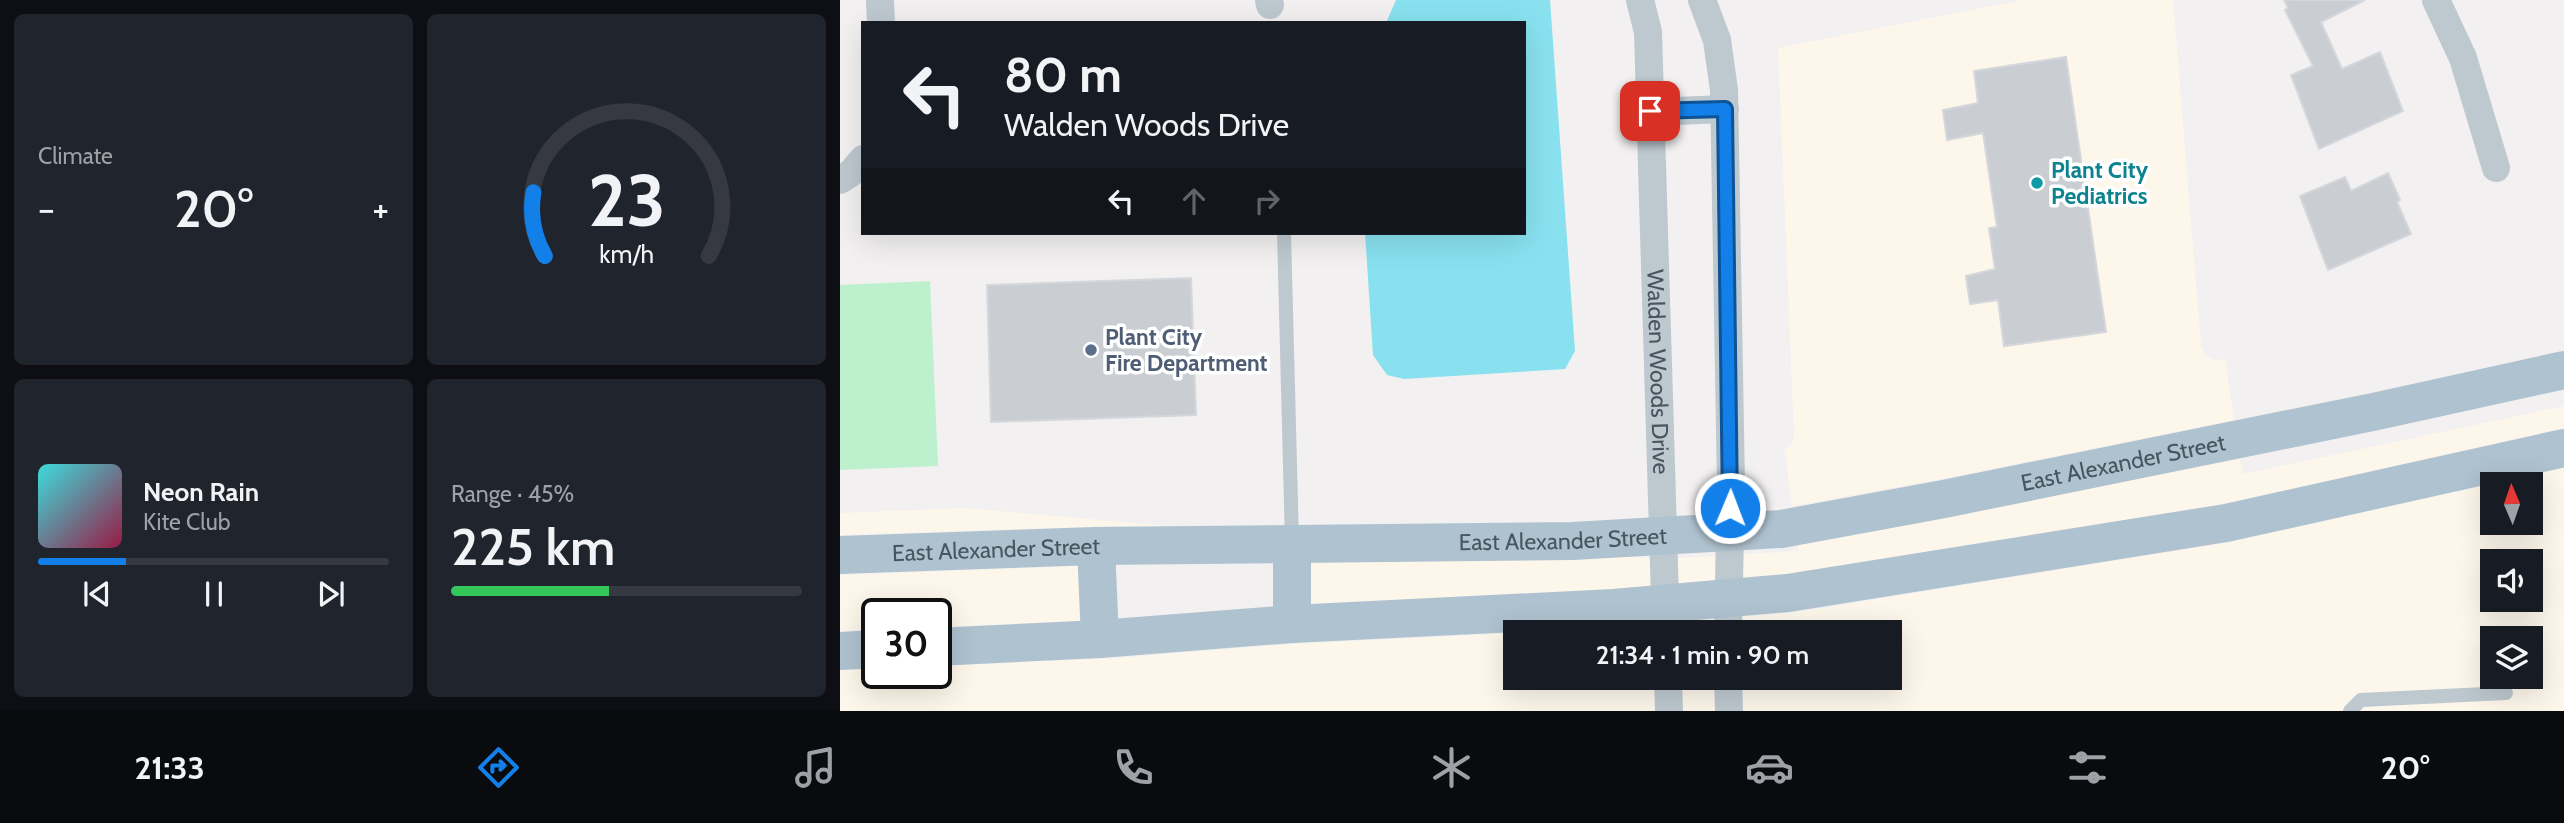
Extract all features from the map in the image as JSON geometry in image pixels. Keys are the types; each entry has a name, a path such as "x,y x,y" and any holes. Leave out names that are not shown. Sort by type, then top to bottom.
{"main road":[{"name":"East Alexander Street","path":"840,555 1096,546 1573,541 1781,528 1944,499 2373,412 2564,370"},
{"path":"952,646 1100,639 1292,624 1728,615 1788,593 2226,523 2564,448"},
{"path":"1292,624 1293,544"},
{"path":"1096,546 1100,639"},
{"path":"840,651 861,650"}],"street":[{"path":"880,0 881,21"},
{"name":"Walden Woods Drive","path":"1640,0 1648,32 1665,618"},
{"path":"1702,0 1717,40 1725,109 1731,485 1728,615"},
{"path":"2436,0 2463,58 2496,168"},
{"path":"1650,111 1725,109"},
{"path":"840,180 861,161"},
{"path":"1668,690 1669,711"},
{"path":"1728,690 1729,711"}],"lane":[{"path":"1284,235 1293,544"},
{"path":"2350,711 2361,700 2506,693"}],"shaded area":[{"path":"2022,0 2173,0 2201,345 2209,358 2225,359 2234,420 1792,506 1785,450 1792,443 1794,434 1778,48"},
{"path":"2564,406 2564,428 2223,504 1786,574 1613,589 1309,604 1310,563 1630,557 1665,559 1798,551 1798,545 2240,459 2243,474"},
{"path":"2564,468 2564,711 840,711 840,670 861,669 861,689 952,689 952,665 1118,658 1292,644 1503,634 1503,690 1902,690 1902,620 1708,620 1790,613 2230,542 2480,487 2480,536 2543,536 2543,473"},
{"path":"965,508 1167,526 840,535 840,513"},
{"path":"1080,566 1081,621 952,626 952,598 861,598 861,630 840,631 840,575"}],"green space":[{"path":"930,281 938,466 840,470 840,285"}],"water":[{"path":"1396,0 1550,0 1575,351 1565,369 1404,379 1387,375 1373,355 1365,235 1526,235 1526,21 1387,21"}],"building":[{"path":"2284,0 2365,0 2321,22 2342,69 2380,52 2403,111 2319,149 2291,75 2313,66 2285,10 2288,8"},
{"name":"Plant City Pediatrics","path":"2066,57 2106,332 2004,346 1998,300 1970,304 1966,276 1995,269 1989,228 1997,227 1983,133 1947,140 1943,110 1978,103 1974,71"},
{"path":"2388,173 2411,234 2328,270 2300,196 2345,177 2351,191"},
{"name":"Plant City Fire Department","path":"1191,278 1196,415 991,422 987,285"}],"place":[{"name":"Plant City Pediatrics","path":"2037,183"},
{"name":"Plant City Fire Department","path":"1091,350"}],"route":[{"path":"1650,111 1725,109 1730,508"}]}
